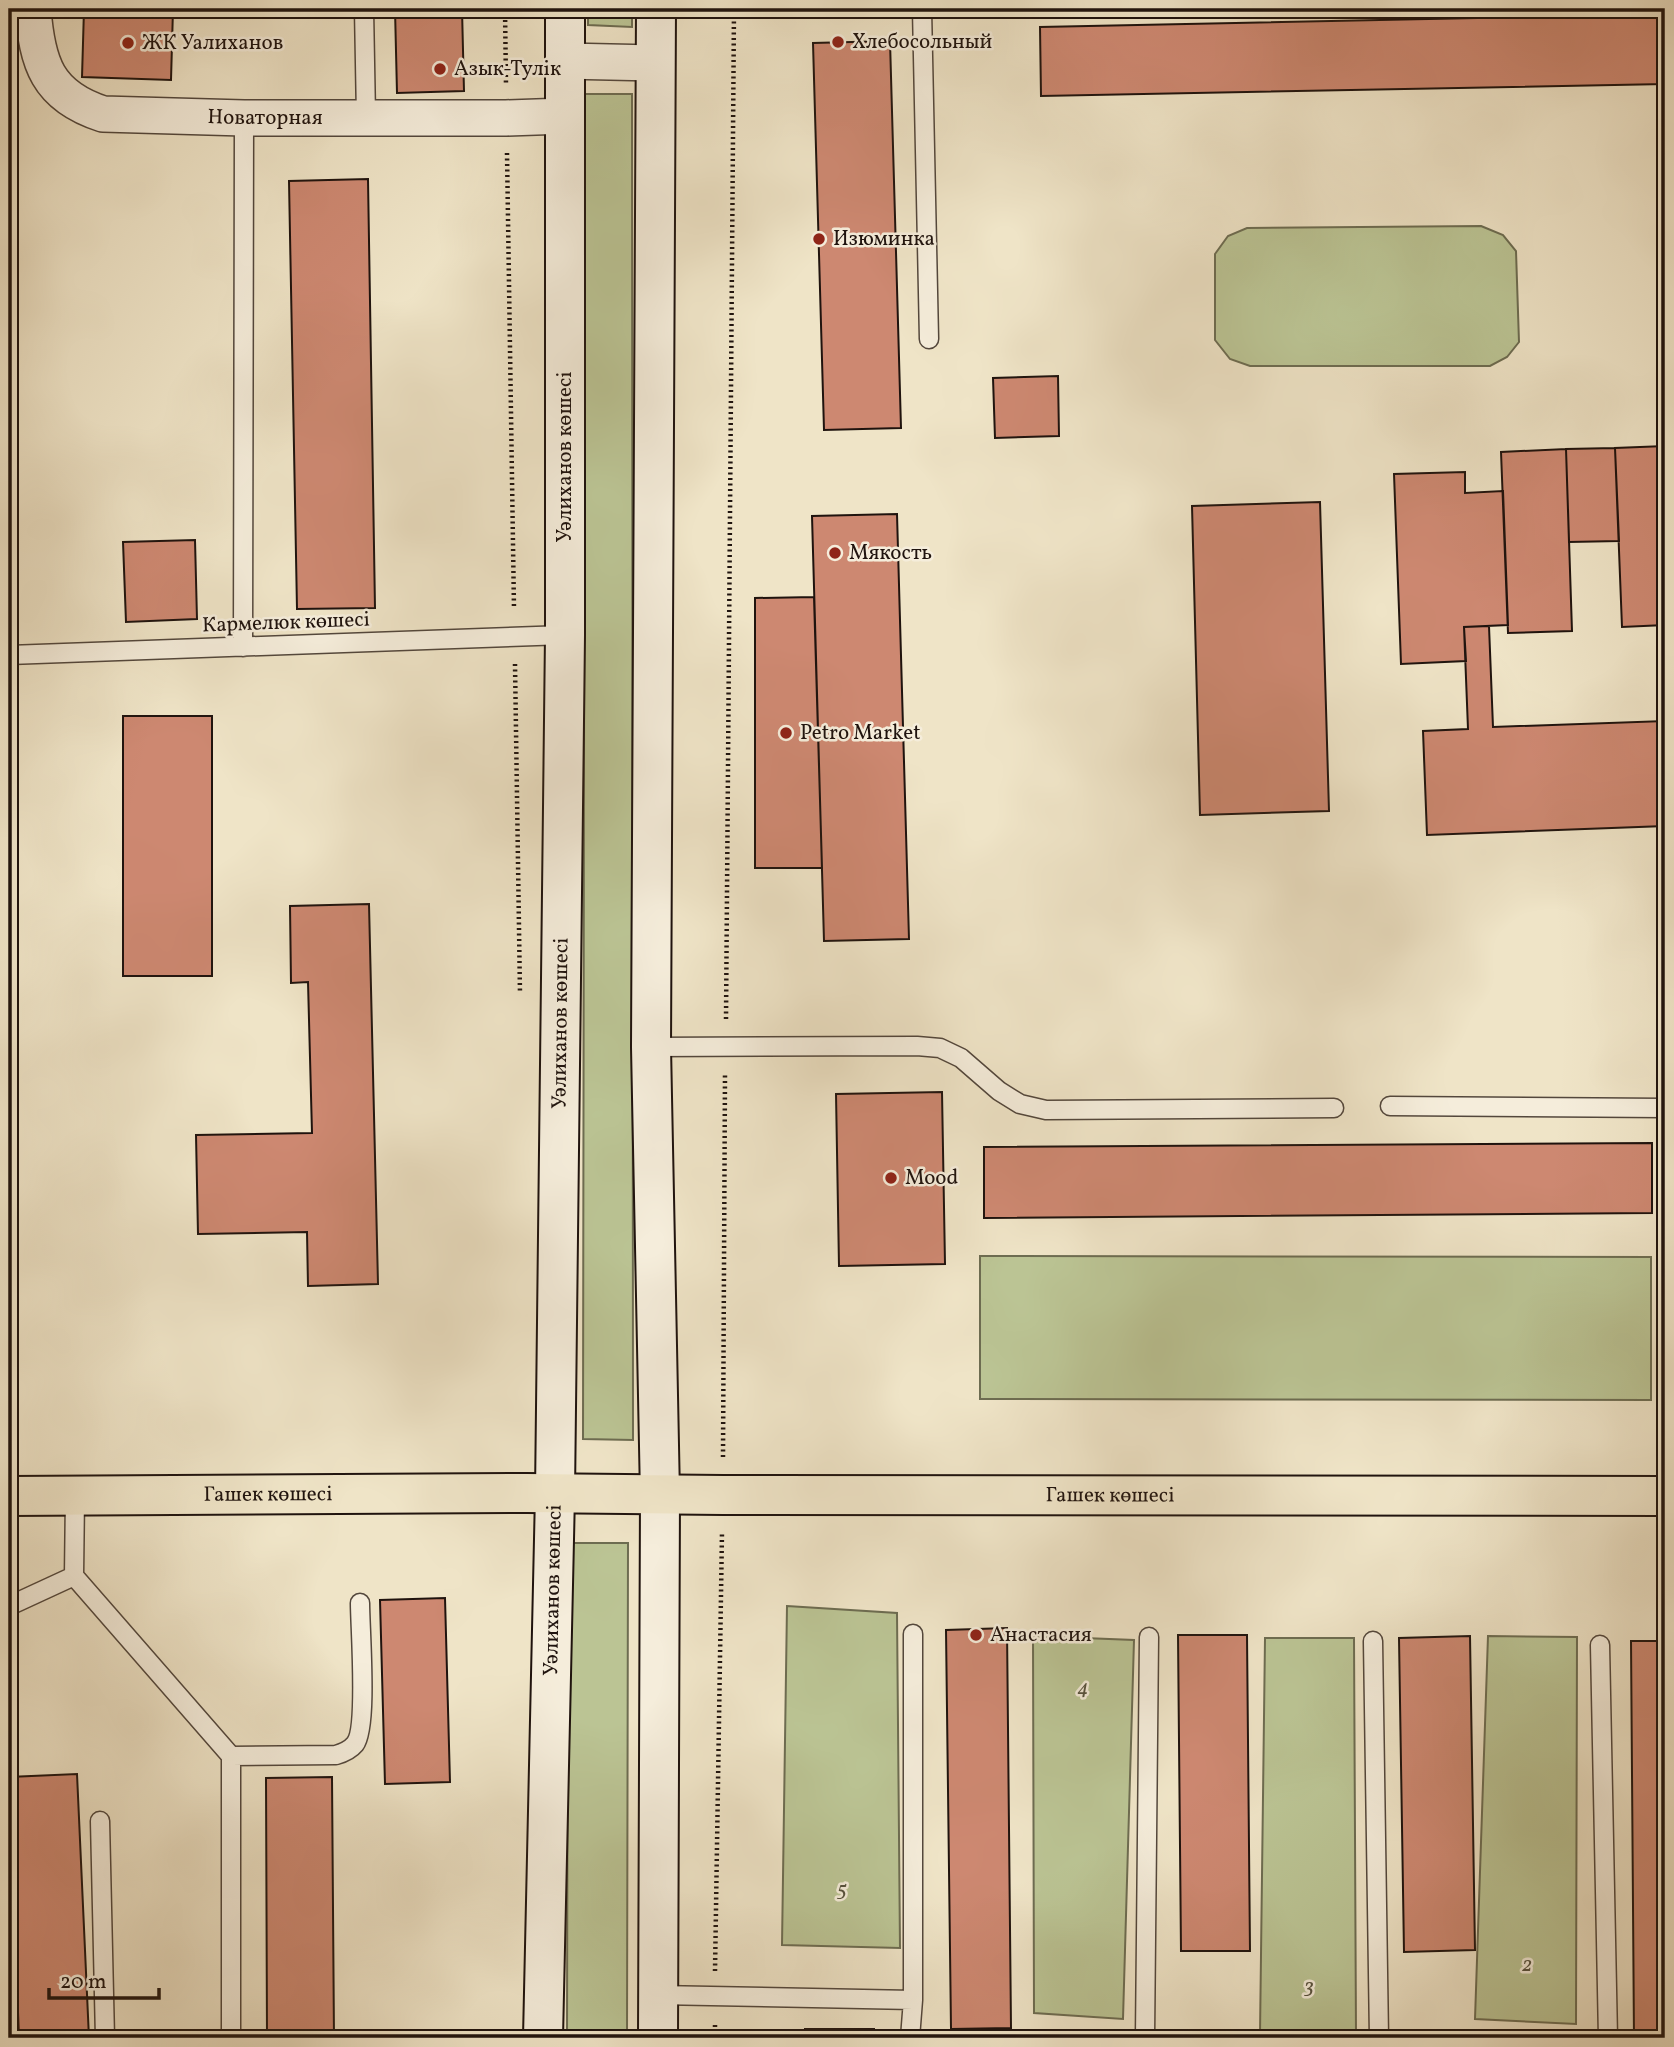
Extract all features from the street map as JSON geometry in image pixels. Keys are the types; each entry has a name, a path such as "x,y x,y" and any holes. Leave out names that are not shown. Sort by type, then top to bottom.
{"main road":[{"name":"Уәлиханов көшесі","path":"543,2038 541,1493 565,635 565,9"},
{"path":"656,9 651,1047 660,1495 658,2038"},
{"name":"Гашек көшесі","path":"9,1496 541,1493 1665,1496"}],"street":[{"name":"Новаторная","path":"33,9 36,43 53,84 66,98 103,114 244,118 565,116"},
{"path":"565,61 655,63"}],"lane":[{"path":"364,9 366,117"},
{"path":"922,9 929,339"},
{"path":"243,648 244,118"},
{"name":"Кармелюк көшесі","path":"9,655 565,635"},
{"path":"651,1047 940,1048 961,1058 999,1091 1020,1104 1046,1110 1334,1108"},
{"path":"1390,1106 1665,1108"},
{"path":"75,1496 74,1576 231,1756 231,2038"},
{"path":"9,1606 74,1576"},
{"path":"231,1756 336,1755 356,1743 362,1718 360,1603"},
{"path":"910,2038 913,2000 913,1634"},
{"path":"1145,2038 1149,1637"},
{"path":"1373,1641 1379,2038"},
{"path":"1601,1644 1608,2038"},
{"path":"100,1821 105,2038"},
{"path":"657,1995 913,2000"}],"path":[{"path":"505,9 520,996"}],"green space":[{"path":"588,9 632,9 632,27 588,25"},
{"path":"585,94 632,94 633,1440 583,1439"},
{"path":"1481,226 1503,235 1516,251 1519,342 1507,357 1490,366 1250,366 1230,359 1215,340 1215,254 1228,236 1247,228"},
{"path":"980,1256 1651,1257 1651,1400 980,1399"},
{"path":"568,1543 628,1543 627,2038 567,2038"},
{"name":"5","path":"787,1606 897,1613 900,1948 782,1945"},
{"name":"4","path":"1033,1636 1134,1640 1123,2019 1034,2013"},
{"name":"2","path":"1488,1636 1577,1637 1576,2024 1475,2019"},
{"name":"3","path":"1265,1638 1354,1638 1356,2035 1260,2034"}],"building":[{"name":"ЖК Уалиханов","path":"84,9 173,9 171,80 82,77"},
{"path":"395,9 462,9 464,91 397,93"},
{"path":"1665,14 1665,84 1041,96 1040,27"},
{"path":"890,41 901,428 824,430 813,43"},
{"path":"368,179 375,608 297,609 289,181"},
{"path":"1058,376 1059,436 995,438 993,378"},
{"path":"1665,446 1665,625 1622,627 1615,448"},
{"path":"1615,448 1619,541 1569,542 1566,449"},
{"path":"1566,449 1572,631 1508,633 1501,452"},
{"path":"1465,472 1465,493 1503,491 1508,625 1464,627 1466,661 1401,664 1394,474"},
{"path":"1320,502 1329,811 1200,815 1192,506"},
{"path":"897,514 909,939 824,941 812,516"},
{"path":"195,540 197,619 126,622 123,542"},
{"name":"Petro Market","path":"814,597 822,868 755,868 755,598"},
{"path":"1489,626 1493,727 1665,721 1665,826 1427,835 1423,731 1468,729 1464,627"},
{"path":"9,699 12,699 15,749 9,750"},
{"path":"123,716 212,716 212,976 123,976"},
{"path":"369,904 378,1284 308,1286 307,1232 198,1234 196,1135 312,1133 308,982 291,983 290,906"},
{"name":"Mood","path":"942,1092 945,1264 839,1266 836,1094"},
{"path":"1652,1143 1652,1213 984,1218 984,1147"},
{"path":"445,1598 450,1782 385,1784 380,1600"},
{"path":"1007,1628 1011,2028 951,2029 946,1630"},
{"path":"1178,1635 1247,1635 1250,1951 1181,1951"},
{"path":"1470,1636 1475,1950 1404,1952 1399,1638"},
{"path":"1631,1641 1665,1641 1665,2038 1634,2038"},
{"path":"77,1774 89,2038 19,2038 9,1777"},
{"path":"332,1777 334,2038 267,2038 266,1778"},
{"path":"805,2029 874,2029 874,2038 805,2038"}],"place":[{"name":"Хлебосольный","path":"838,42"},
{"name":"ЖК Уалиханов","path":"128,43"},
{"name":"Азык-Тулiк","path":"440,69"},
{"name":"Изюминка","path":"819,239"},
{"name":"Мякость","path":"835,553"},
{"name":"Petro Market","path":"786,733"},
{"name":"Mood","path":"891,1178"},
{"name":"Анастасия","path":"976,1635"}]}
